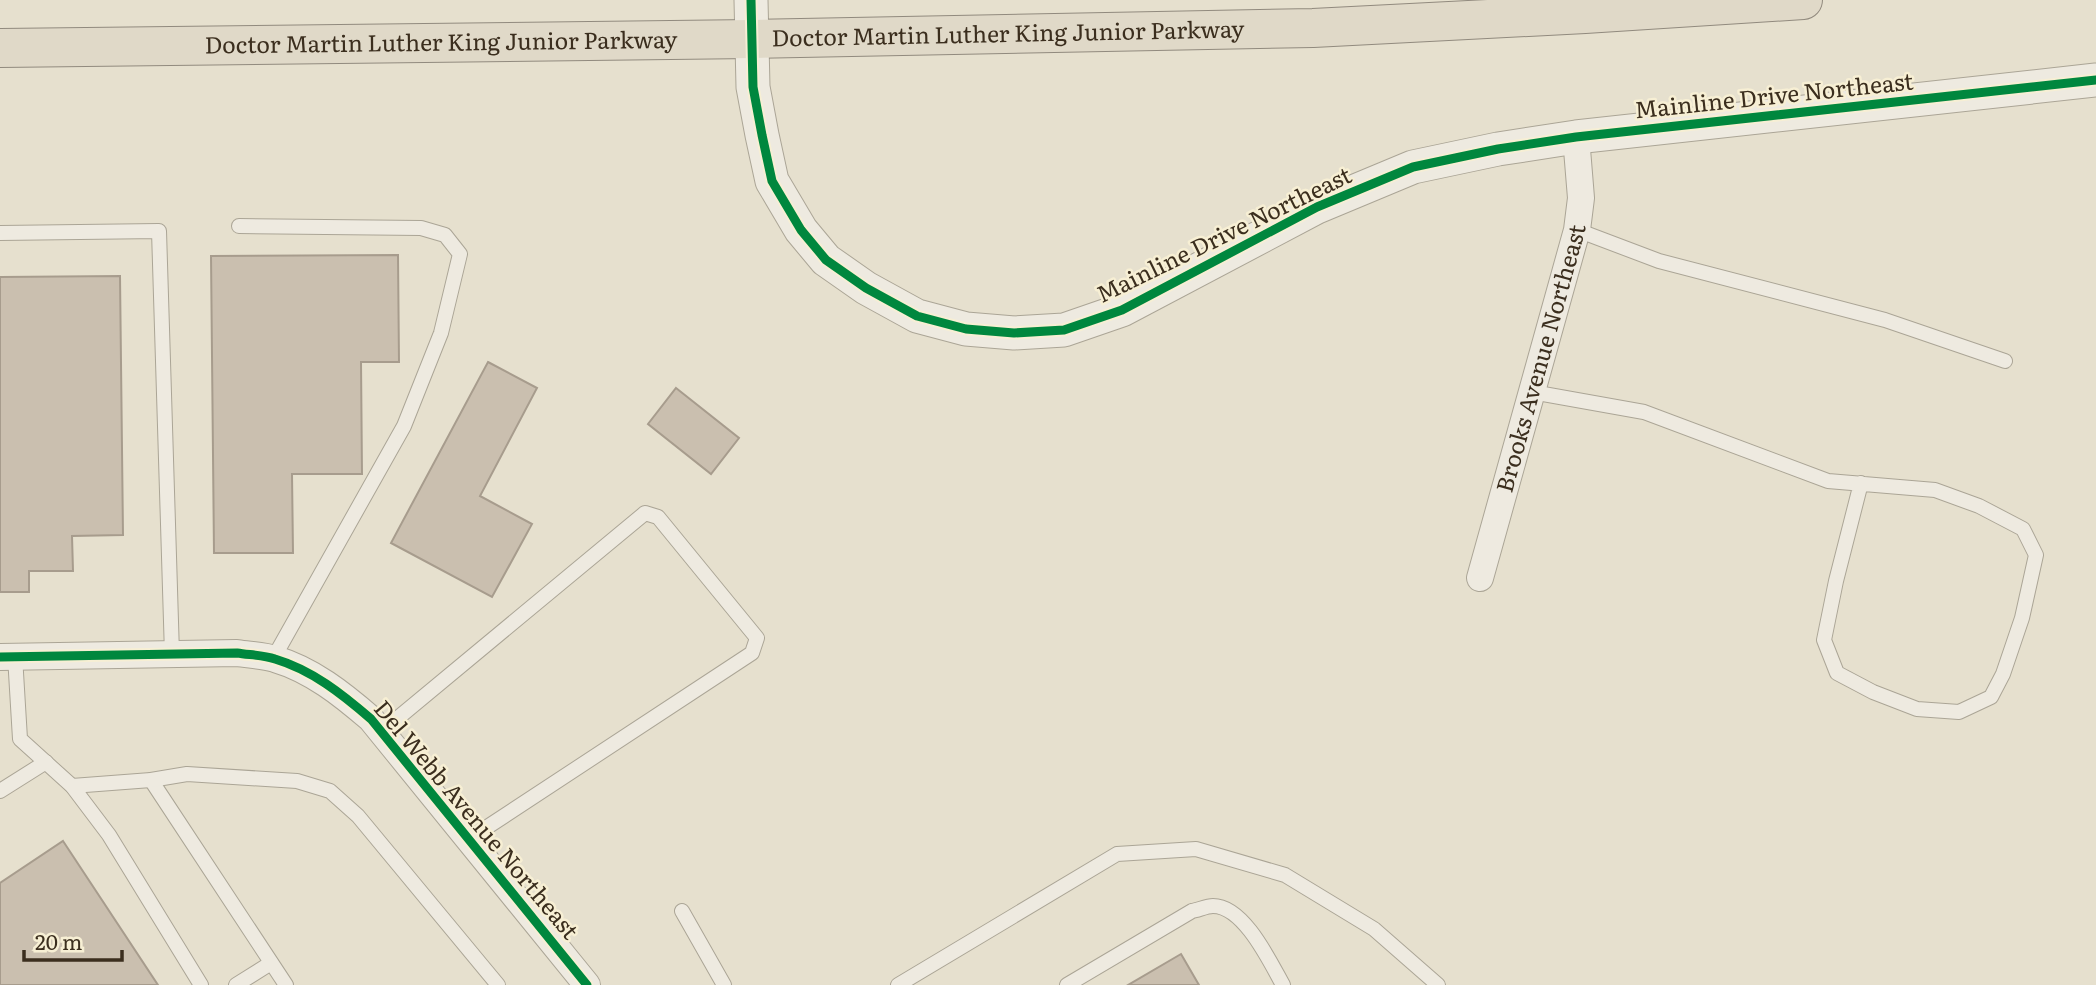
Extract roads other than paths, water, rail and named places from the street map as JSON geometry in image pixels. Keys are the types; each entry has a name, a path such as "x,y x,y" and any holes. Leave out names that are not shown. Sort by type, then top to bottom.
{"highway":[{"name":"Doctor Martin Luther King Junior Parkway","path":"0,48 752,39 1313,28 1803,0"}],"street":[{"name":"Mainline Drive Northeast","path":"751,0 753,88 772,181 801,230 826,260 866,288 917,316 966,329 1014,333 1064,330 1122,310 1317,207 1413,167 1498,149 1576,137 2096,80"},
{"name":"Brooks Avenue Northeast","path":"1480,578 1577,230 1581,198 1576,137"},
{"name":"Del Webb Avenue Northeast","path":"8,657 237,653 273,659 305,671 337,690 371,719 587,985"}],"lane":[{"path":"239,226 421,228 445,235 460,254 441,333 404,426 273,659"},
{"path":"1577,230 1659,261 1885,320 2005,361"},
{"path":"0,233 159,231 172,654"},
{"path":"1532,392 1644,412 1828,481 1861,483 1935,490 1979,506 2023,529 2036,555 2022,618 2003,674 1991,697 1959,712 1917,709 1874,692 1837,673 1824,640 1861,483"},
{"path":"382,732 645,513 658,517 757,638 751,653 469,839"},
{"path":"8,657 20,739 72,786 109,835 201,985"},
{"path":"0,791 46,762"},
{"path":"72,786 152,780 187,774 297,781 330,790 358,816 498,985"},
{"path":"152,780 286,985"},
{"path":"898,985 1117,854 1196,849 1284,875 1374,929 1437,985"},
{"path":"1067,985 1192,912 1214,905 1240,917 1283,985"},
{"path":"682,911 724,985"},
{"path":"236,985 271,962"}]}
